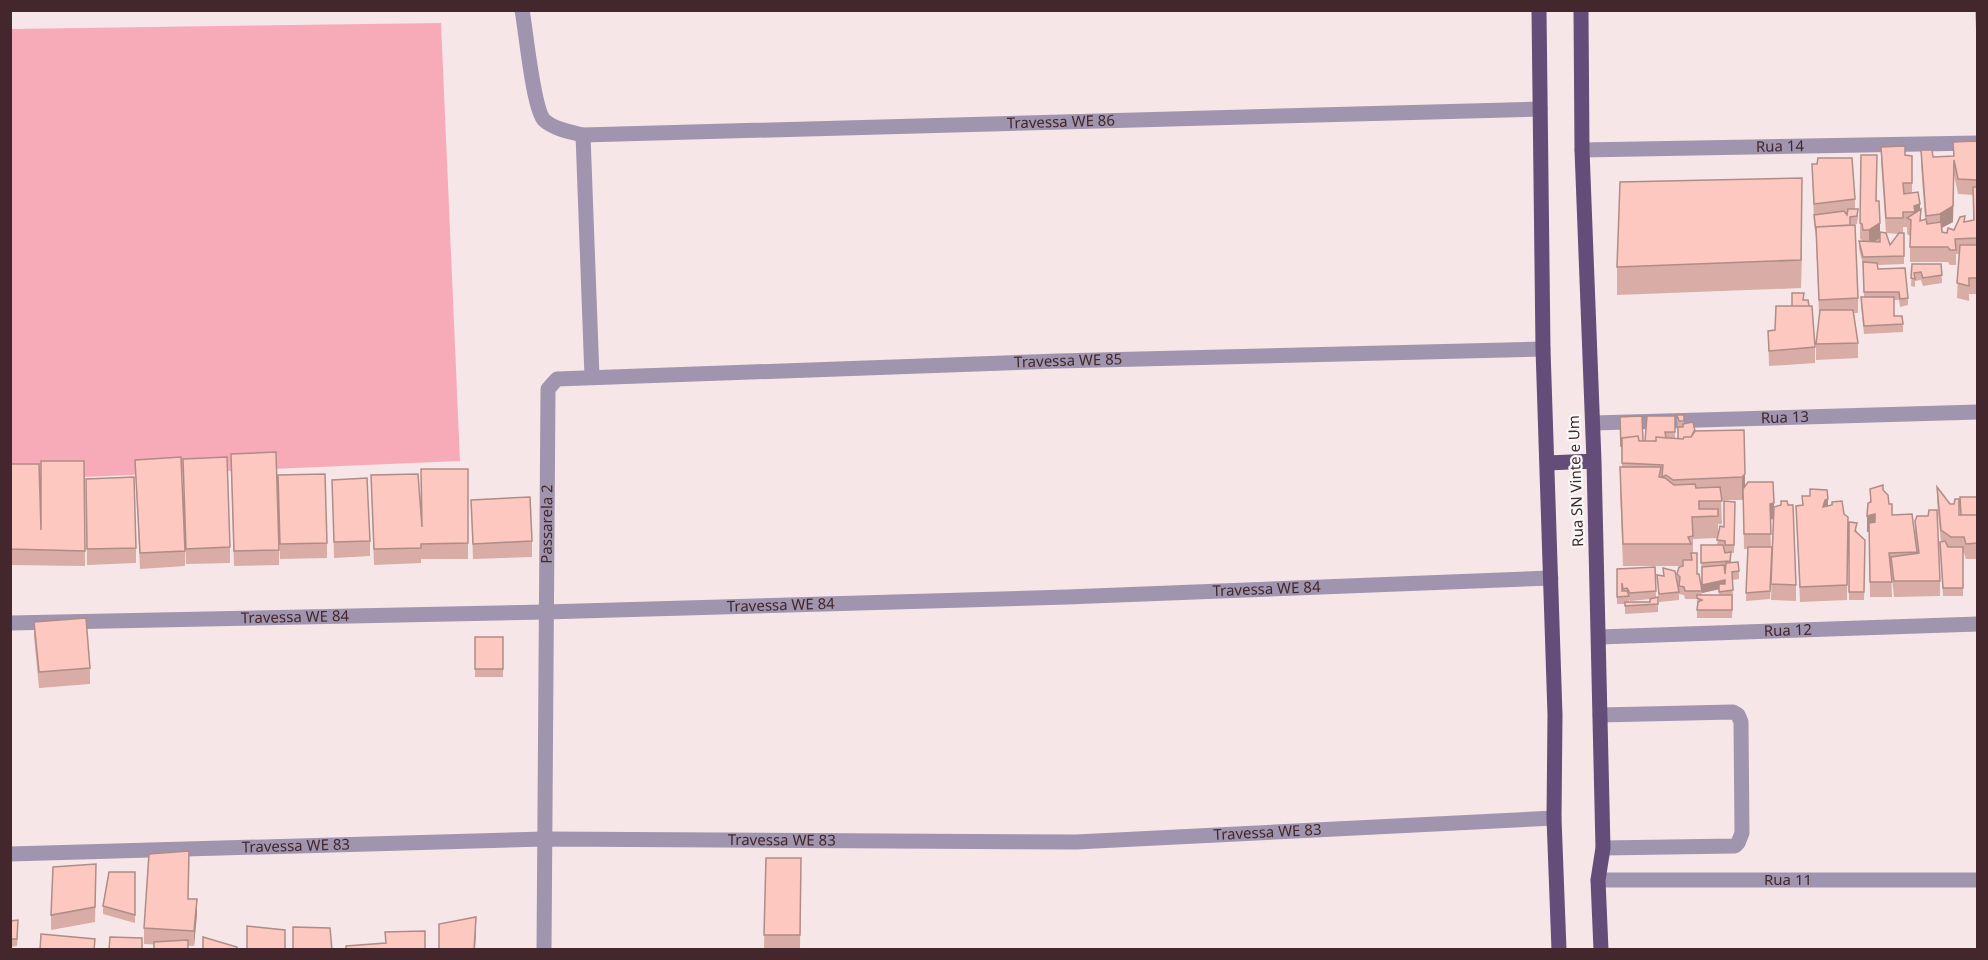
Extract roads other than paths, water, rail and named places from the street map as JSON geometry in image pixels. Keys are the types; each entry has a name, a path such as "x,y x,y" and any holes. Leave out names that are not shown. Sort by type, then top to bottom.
{"main road":[{"name":"Rua SN Vinte e Um","path":"1539,10 1544,349 1555,715 1554,819 1559,950"},
{"name":"Rua SN Vinte e Um","path":"1581,10 1582,150 1599,638 1603,848 1598,880 1601,950"},
{"path":"1547,464 1594,461"}],"street":[{"name":"Travessa WE 86","path":"522,10 541,115 545,121 561,129 583,135 1540,109"},
{"path":"583,135 592,377"},
{"name":"Rua 14","path":"1582,150 1977,144"},
{"name":"Travessa WE 85","path":"592,377 1058,361 1544,349"},
{"name":"Passarela 2","path":"544,950 548,389 557,379 592,377"},
{"name":"Rua 13","path":"1593,423 1977,412"},
{"name":"Travessa WE 84","path":"10,623 545,612 1067,597 1551,578"},
{"name":"Rua 12","path":"1599,638 1977,624"},
{"path":"1600,715 1733,712 1738,715 1741,722 1742,833 1735,846 1603,848"},
{"name":"Travessa WE 83","path":"10,854 544,839 1076,842 1554,819"},
{"name":"Rua 11","path":"1598,880 1977,880"}]}
